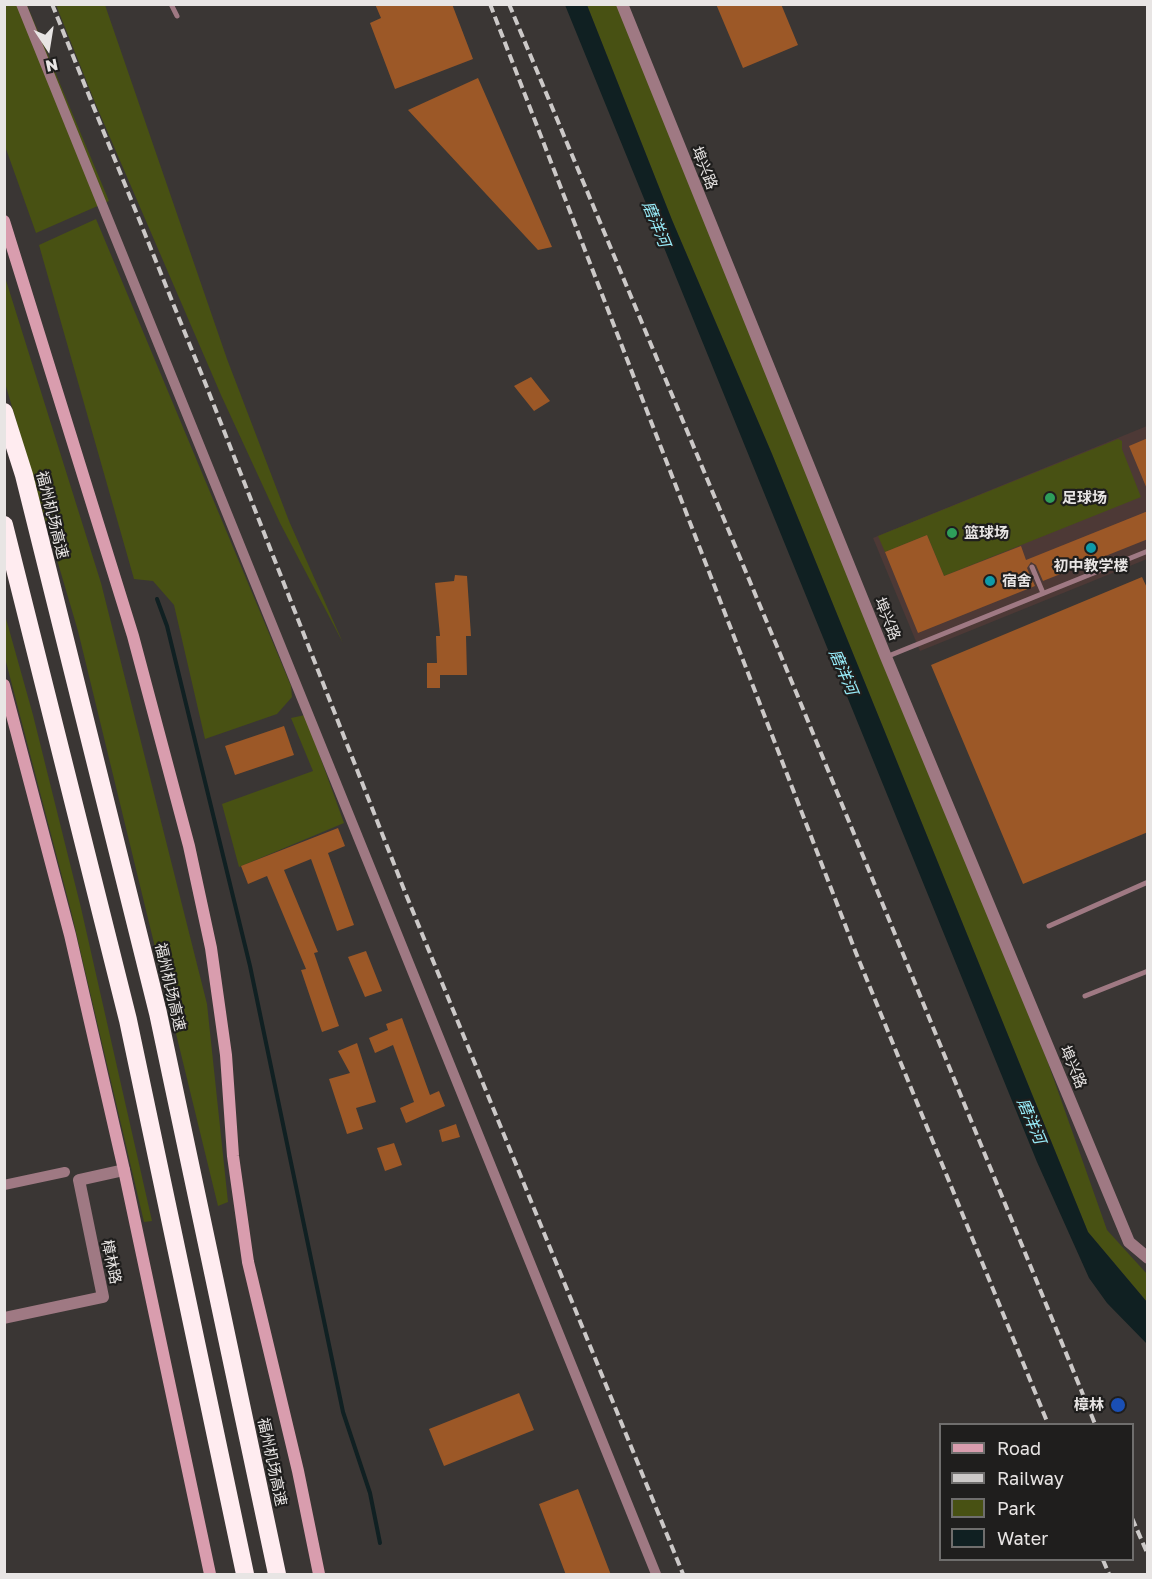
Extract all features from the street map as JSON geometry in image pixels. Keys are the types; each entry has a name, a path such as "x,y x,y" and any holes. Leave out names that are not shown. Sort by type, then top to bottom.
{"highway":[{"name":"福州机场高速","path":"4,412 24,475 158,1013 277,1575"},
{"path":"4,525 128,1020 245,1575"}],"main road":[{"path":"4,221 133,636 189,846 211,948 223,1031 233,1156 248,1262 298,1472 318,1575"},
{"path":"5,690 70,935 124,1170 210,1575"}],"street":[{"path":"21,4 656,1575"},
{"name":"埠兴路","path":"622,4 886,657 1129,1242 1148,1258"},
{"path":"79,1180 124,1170"},
{"path":"4,1185 65,1172"},
{"name":"樟林路","path":"4,1318 103,1297 79,1180"}],"lane":[{"path":"171,4 177,16"},
{"path":"886,657 1148,551"},
{"path":"1032,567 1043,593"},
{"path":"1049,926 1148,882"},
{"path":"1085,996 1148,971"},
{"path":"65,1172 79,1180"}],"shaded area":[{"path":"1147,426 1147,559 920,651 873,538"}],"green space":[{"path":"4,5 27,5 109,201 36,233 5,146"},
{"path":"56,5 105,5 227,359 289,521 343,643 280,523 221,395 96,105"},
{"path":"587,5 618,5 1047,1060 1107,1230 1147,1274 1147,1302 1088,1232 772,454 672,220"},
{"path":"96,219 291,686 292,697 277,714 205,739 174,605 153,581 134,579 39,245"},
{"path":"4,274 101,583 207,1004 228,1202 218,1206 78,631 5,383"},
{"path":"1118,439 1122,441 1122,449 1141,497 944,576 927,535 885,552 878,536"},
{"path":"5,615 33,715 81,908 152,1221 144,1222 71,911 5,658"},
{"path":"305,715 344,823 239,867 222,804 313,771 291,718"}],"water":[{"name":"磨洋河","path":"565,5 587,5 672,220 772,454 1088,1232 1147,1302 1147,1344 1107,1303 1089,1278 1037,1162"}],"building":[{"path":"375,4 452,4 473,59 395,89 370,23 381,18"},
{"path":"716,4 781,4 798,45 743,68"},
{"path":"478,78 552,247 538,250 408,110"},
{"path":"531,377 550,401 534,411 514,386"},
{"path":"1148,438 1148,489 1147,489 1129,446"},
{"path":"1148,511 1148,539 1043,581 1036,565 1031,562 1027,568 1035,586 918,633 885,552 927,535 944,576 1021,546 1026,560"},
{"path":"455,575 467,576 471,636 466,636 467,675 440,675 440,688 427,688 427,663 437,663 436,636 440,636 435,583 454,581"},
{"path":"1142,577 1148,590 1148,832 1023,884 931,665"},
{"path":"284,726 294,755 235,775 225,746"},
{"path":"338,828 345,846 328,853 354,925 337,931 311,859 284,870 318,952 314,953 339,1026 322,1032 301,970 306,969 267,876 248,884 241,866"},
{"path":"366,951 382,991 365,997 348,957"},
{"path":"402,1018 430,1095 439,1091 445,1106 406,1123 400,1108 414,1102 393,1045 375,1053 369,1038 388,1030 386,1024"},
{"path":"357,1043 376,1102 356,1108 363,1129 347,1134 329,1079 350,1073 338,1051"},
{"path":"456,1124 460,1137 442,1142 439,1130"},
{"path":"394,1143 402,1165 385,1171 377,1148"},
{"path":"519,1393 534,1430 444,1466 429,1429"},
{"path":"578,1489 611,1575 566,1575 539,1504"}],"waterway":[{"path":"157,599 167,626 250,966 343,1412 370,1493 380,1543"}],"railway":[{"path":"52,4 204,380 405,892 683,1574"},
{"path":"490,4 856,953 1048,1423"},
{"path":"509,4 801,704 1095,1423"},
{"path":"1134,1523 1148,1555"},
{"path":"1103,1561 1109,1574"}],"place":[{"name":"足球场","path":"1050,498"},
{"name":"篮球场","path":"952,533"},
{"name":"初中教学楼","path":"1091,548"},
{"name":"宿舍","path":"990,581"},
{"name":"樟林","path":"1118,1405"}]}
